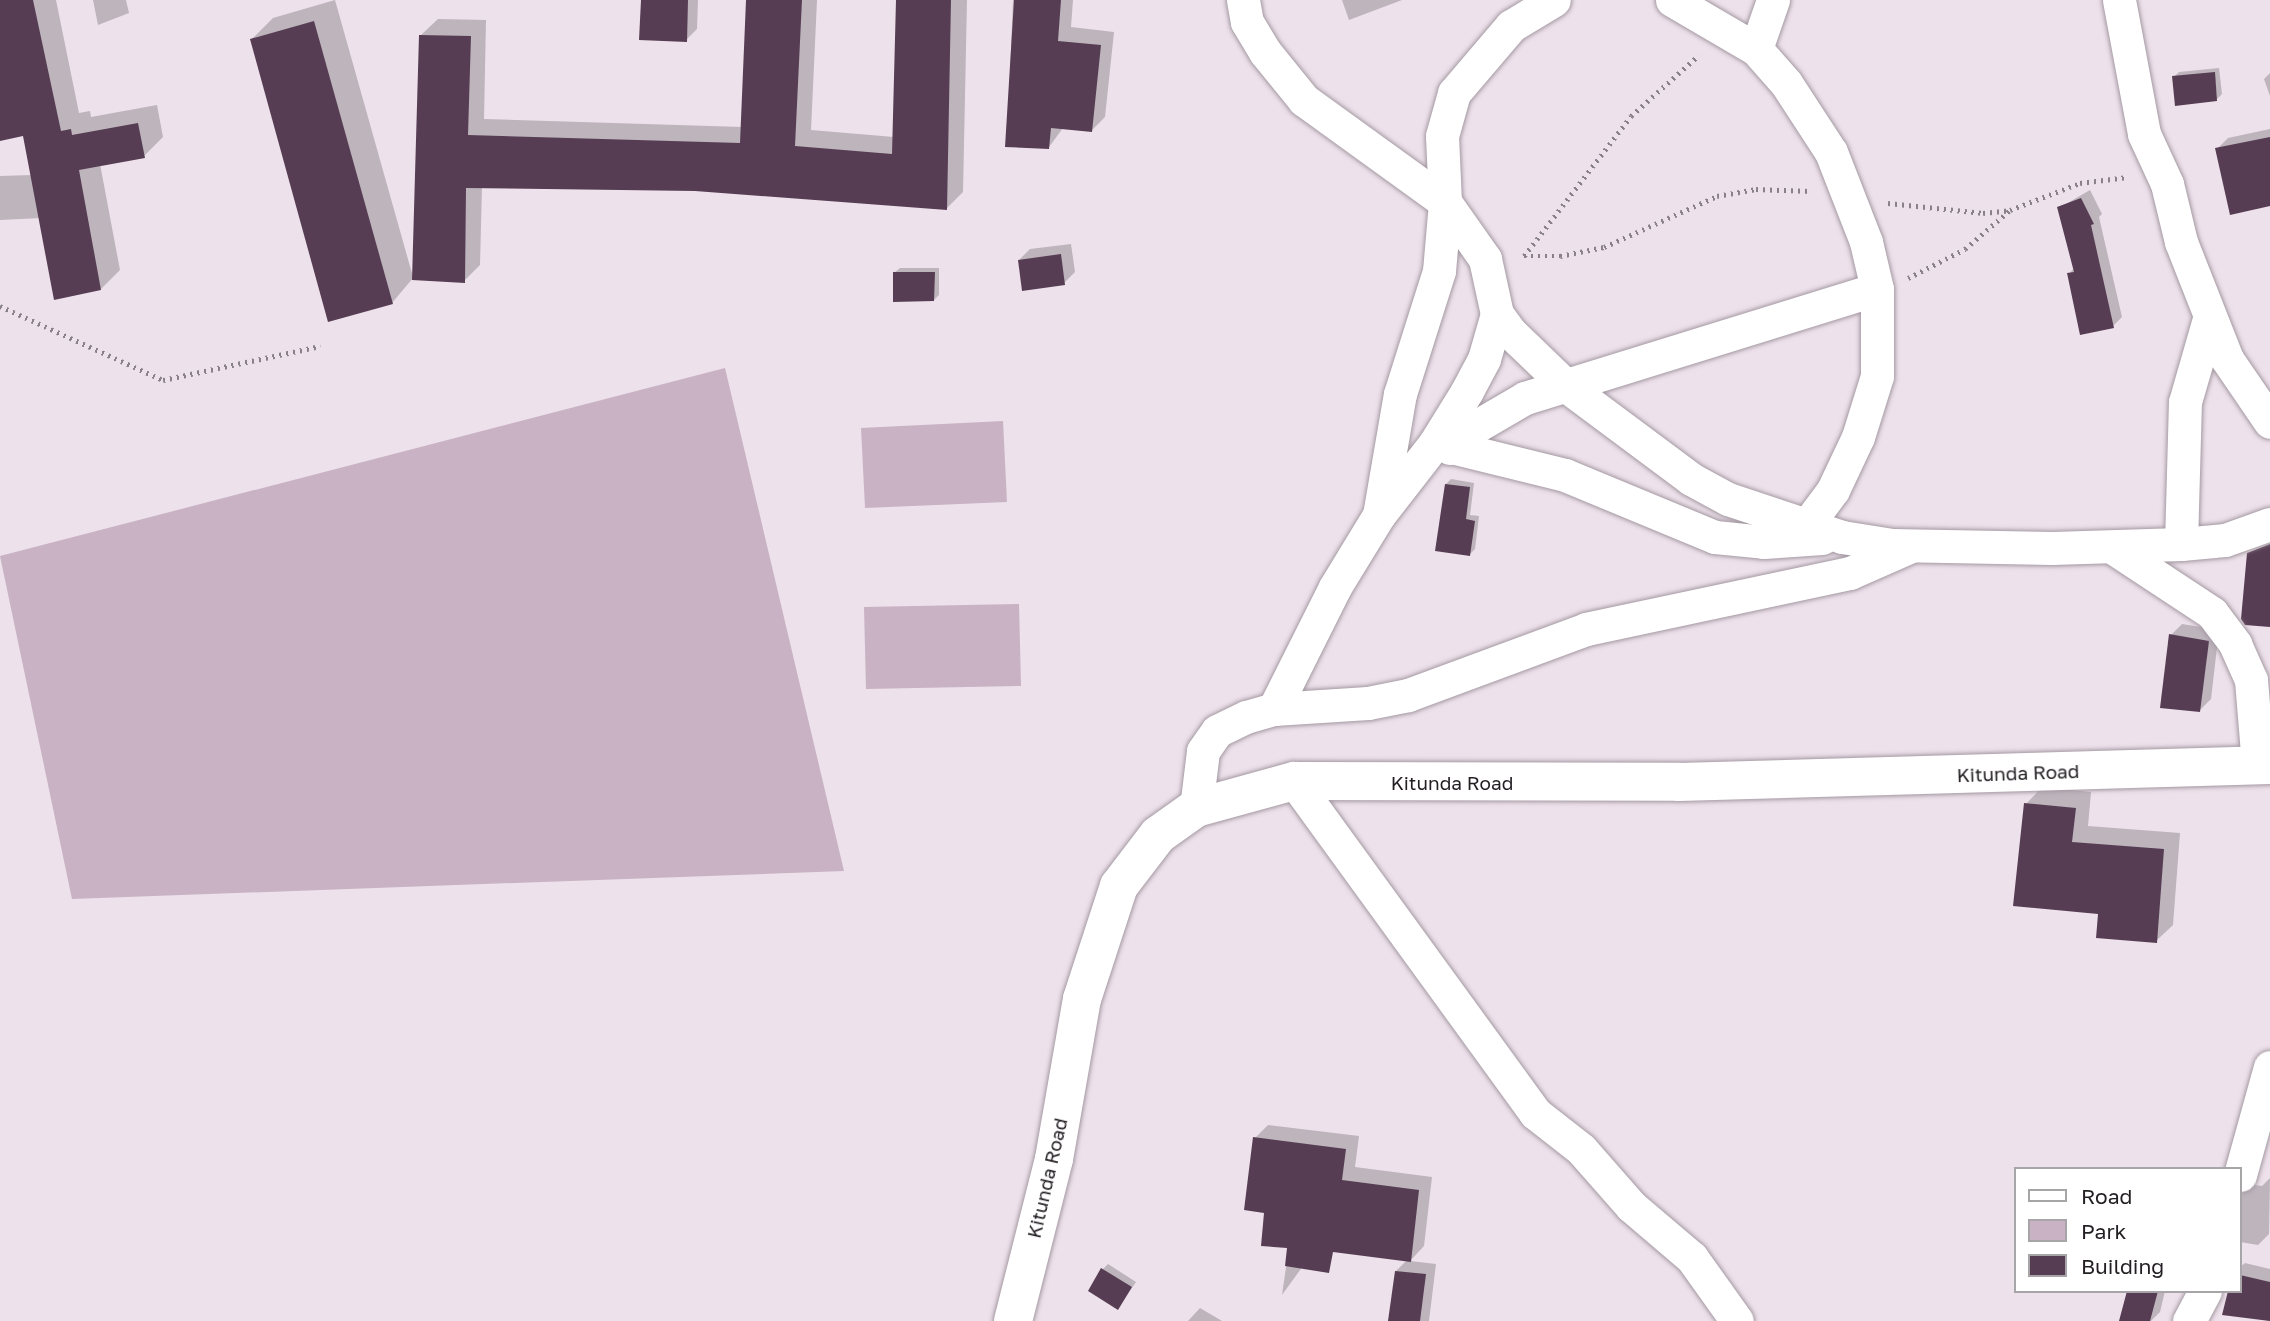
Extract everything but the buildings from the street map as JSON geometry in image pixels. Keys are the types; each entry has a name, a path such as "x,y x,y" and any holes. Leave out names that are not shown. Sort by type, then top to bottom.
{"street":[{"path":"1379,515 1400,394 1438,271 1445,202 1442,136 1454,93 1511,26 1554,0"},
{"path":"1672,0 1745,41 1811,118 1852,198 1877,289 1877,376 1858,438 1833,490 1807,525"},
{"path":"1745,41 1773,0"},
{"path":"2119,0 2144,134 2167,184 2181,242 2209,319 2227,359 2270,422"},
{"path":"1240,7 1265,52 1304,100 1445,202 1485,259 1497,314 1484,359 1442,445 1379,515 1335,587 1274,709"},
{"path":"1442,445 1493,414 1565,385 1877,289"},
{"path":"1497,314 1565,385 1691,480 1765,514 1842,537"},
{"path":"2180,544 2185,402 2209,319"},
{"path":"1442,445 1564,475 1715,537 1764,542 1842,537 1914,545 2112,547 2225,540 2270,524"},
{"path":"1196,808 1203,751 1216,731 1274,709 1368,703 1408,695 1586,629 1850,573 1914,545"},
{"path":"2112,547 2212,613 2235,644 2251,680 2264,766"},
{"name":"Kitunda Road","path":"1013,1321 1054,1159 1082,999 1119,886 1158,835 1196,808 1294,780 1679,782 2264,766"},
{"path":"1294,780 1330,826 1354,870 1439,975 1535,1113 1581,1149 1631,1206 1692,1258 1737,1321"},
{"path":"2242,1168 2270,1067"},
{"path":"2189,1321 2204,1293"}],"path":[{"path":"1497,314 1524,256 1631,116 1689,62 1745,41"},
{"path":"1524,256 1560,256 1604,247 1717,196 1756,188 1797,189 1983,213 2010,210 2103,178 2132,176 2167,184"},
{"path":"1877,289 1924,272 1965,249 2010,210"},
{"path":"0,306 163,380 320,346"}],"green space":[{"path":"725,368 844,871 72,899 0,556"},
{"path":"1003,421 1007,502 865,508 861,428"},
{"path":"1019,604 1021,686 866,689 864,607"}]}
